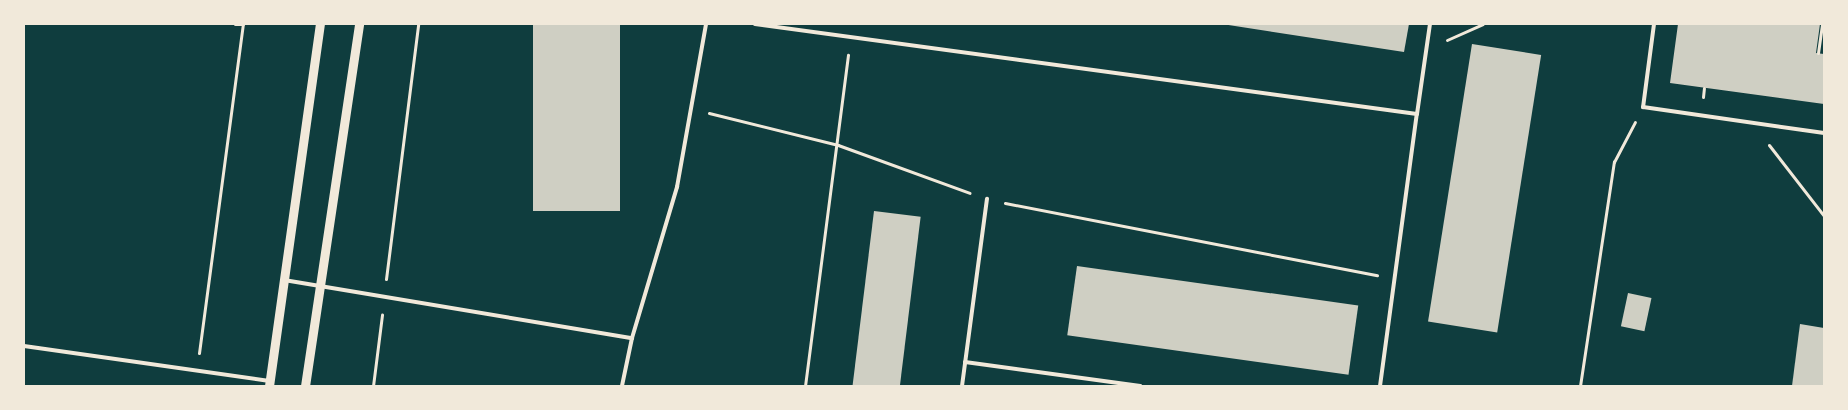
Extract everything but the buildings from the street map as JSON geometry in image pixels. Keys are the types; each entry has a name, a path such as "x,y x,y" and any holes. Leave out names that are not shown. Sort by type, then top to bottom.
{"street":[{"path":"270,384 320,24"},
{"path":"305,386 359,24"}],"lane":[{"path":"622,386 632,338 677,188 706,24"},
{"path":"755,24 1417,114"},
{"path":"1380,386 1430,24"},
{"path":"1654,24 1643,107 1824,133"},
{"path":"962,386 987,200"},
{"path":"284,280 632,338"},
{"path":"24,346 197,371 270,384"},
{"path":"965,362 1140,386"}],"path":[{"path":"197,371 243,24 235,24"},
{"path":"373,386 418,24"},
{"path":"1426,49 1483,24"},
{"path":"1818,53 1822,24"},
{"path":"805,386 838,145 850,37"},
{"path":"1580,386 1614,162 1643,107"},
{"path":"691,108 838,145 987,200 1395,278"},
{"path":"1752,122 1824,216"}]}
